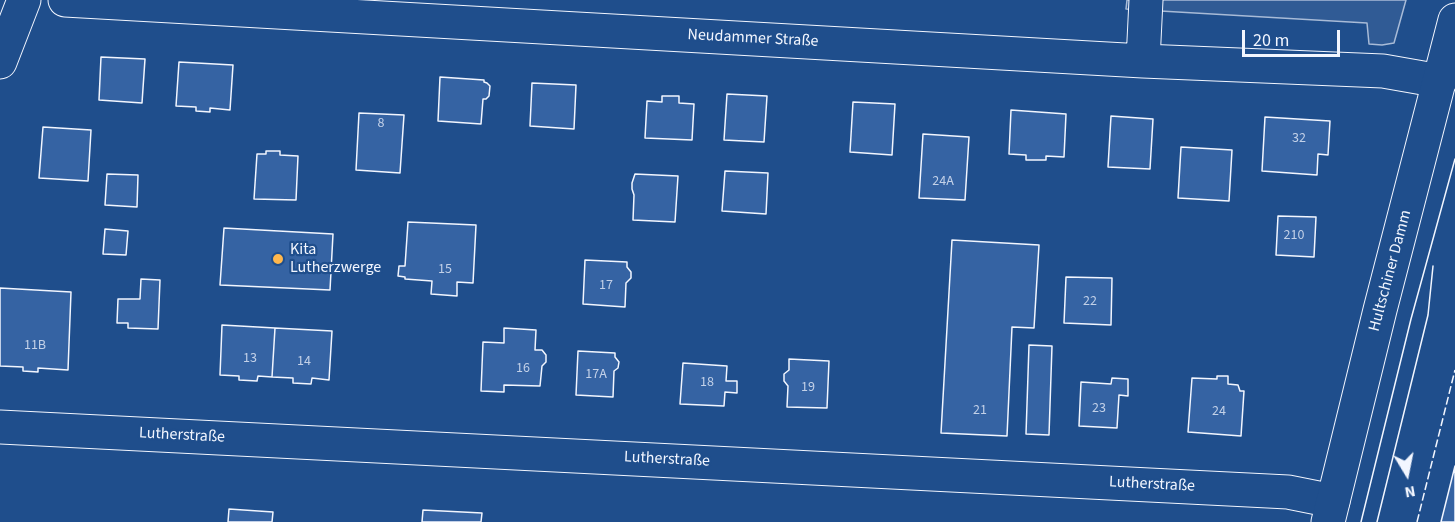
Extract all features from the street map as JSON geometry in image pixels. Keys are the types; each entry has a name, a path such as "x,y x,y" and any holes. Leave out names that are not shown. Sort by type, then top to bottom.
{"street":[{"path":"0,62 24,0"},
{"name":"Neudammer Straße","path":"65,0 1143,61 1383,71 1440,81"},
{"path":"1143,61 1146,0"},
{"name":"Hultschiner Damm","path":"1330,512 1455,20"},
{"name":"Lutherstraße","path":"0,427 1288,492 1330,512"}],"shaded area":[{"path":"1127,0 1406,0 1394,43 1382,45 1369,44 1367,23 1126,9"}],"building":[{"path":"101,57 145,59 142,103 99,100"},
{"path":"179,62 233,65 230,110 210,108 210,112 196,111 196,107 176,106"},
{"path":"440,77 484,80 490,86 489,96 483,99 481,124 438,121"},
{"path":"532,83 576,85 574,129 530,126"},
{"path":"727,94 767,96 764,142 724,140"},
{"path":"662,96 679,96 679,103 694,104 692,140 645,138 647,101 662,102"},
{"path":"853,102 895,104 892,155 850,152"},
{"path":"1011,110 1066,114 1064,157 1046,156 1046,160 1026,160 1026,155 1009,154"},
{"path":"359,113 404,115 400,173 356,170"},
{"path":"1111,116 1153,119 1150,169 1108,167"},
{"path":"1265,117 1330,121 1328,155 1318,154 1317,175 1262,171"},
{"path":"43,127 91,130 88,181 39,178"},
{"path":"923,134 969,137 965,200 919,198"},
{"path":"1181,147 1232,150 1229,201 1178,198"},
{"path":"266,151 280,151 280,155 298,156 296,200 254,199 257,154 266,154"},
{"path":"725,171 768,173 766,214 722,211"},
{"path":"107,174 138,175 137,207 105,205"},
{"path":"635,174 678,176 675,222 633,220 632,183"},
{"path":"1278,216 1316,217 1314,257 1276,255"},
{"path":"408,222 476,225 473,283 457,282 457,296 431,294 432,281 405,279 405,277 398,276 399,266 405,266"},
{"path":"224,228 333,234 330,290 220,285"},
{"path":"105,229 128,231 126,255 103,254"},
{"path":"952,240 1039,245 1034,328 1012,327 1007,436 941,433"},
{"path":"585,260 627,262 631,278 626,283 625,307 583,304"},
{"path":"1066,277 1112,278 1111,325 1064,323"},
{"path":"141,279 160,280 158,329 128,328 128,323 117,323 118,299 140,299"},
{"path":"0,288 71,292 68,370 38,368 38,372 23,371 23,367 0,366"},
{"path":"222,325 275,328 272,377 258,376 257,381 239,380 239,376 220,375"},
{"path":"275,328 332,331 329,380 312,378 311,384 293,383 293,378 272,377"},
{"path":"504,328 536,330 535,350 542,350 546,355 546,362 542,366 540,386 504,385 504,392 481,391 483,342 504,343"},
{"path":"1029,345 1052,346 1049,435 1026,434"},
{"path":"578,351 615,353 619,362 618,368 614,371 613,397 576,395"},
{"path":"789,359 829,361 827,408 787,407 788,386 784,381 784,374 789,370"},
{"path":"683,363 727,366 726,381 737,381 737,393 725,392 724,406 680,404"},
{"path":"1217,376 1228,376 1228,384 1238,385 1240,391 1244,391 1241,436 1188,432 1192,378 1217,379"},
{"path":"1112,378 1128,379 1128,396 1119,395 1117,428 1079,426 1081,382 1111,384"},
{"path":"1455,466 1455,522 1441,522"},
{"path":"229,509 273,512 272,522 228,522"},
{"path":"423,510 482,513 481,522 422,522"}],"tram line":[{"path":"1361,522 1411,319 1455,159"},
{"path":"1377,522 1428,315 1433,266"}],"fence":[{"path":"1417,522 1455,370"}],"place":[{"name":"Kita Lutherzwerge","path":"278,259"}]}
